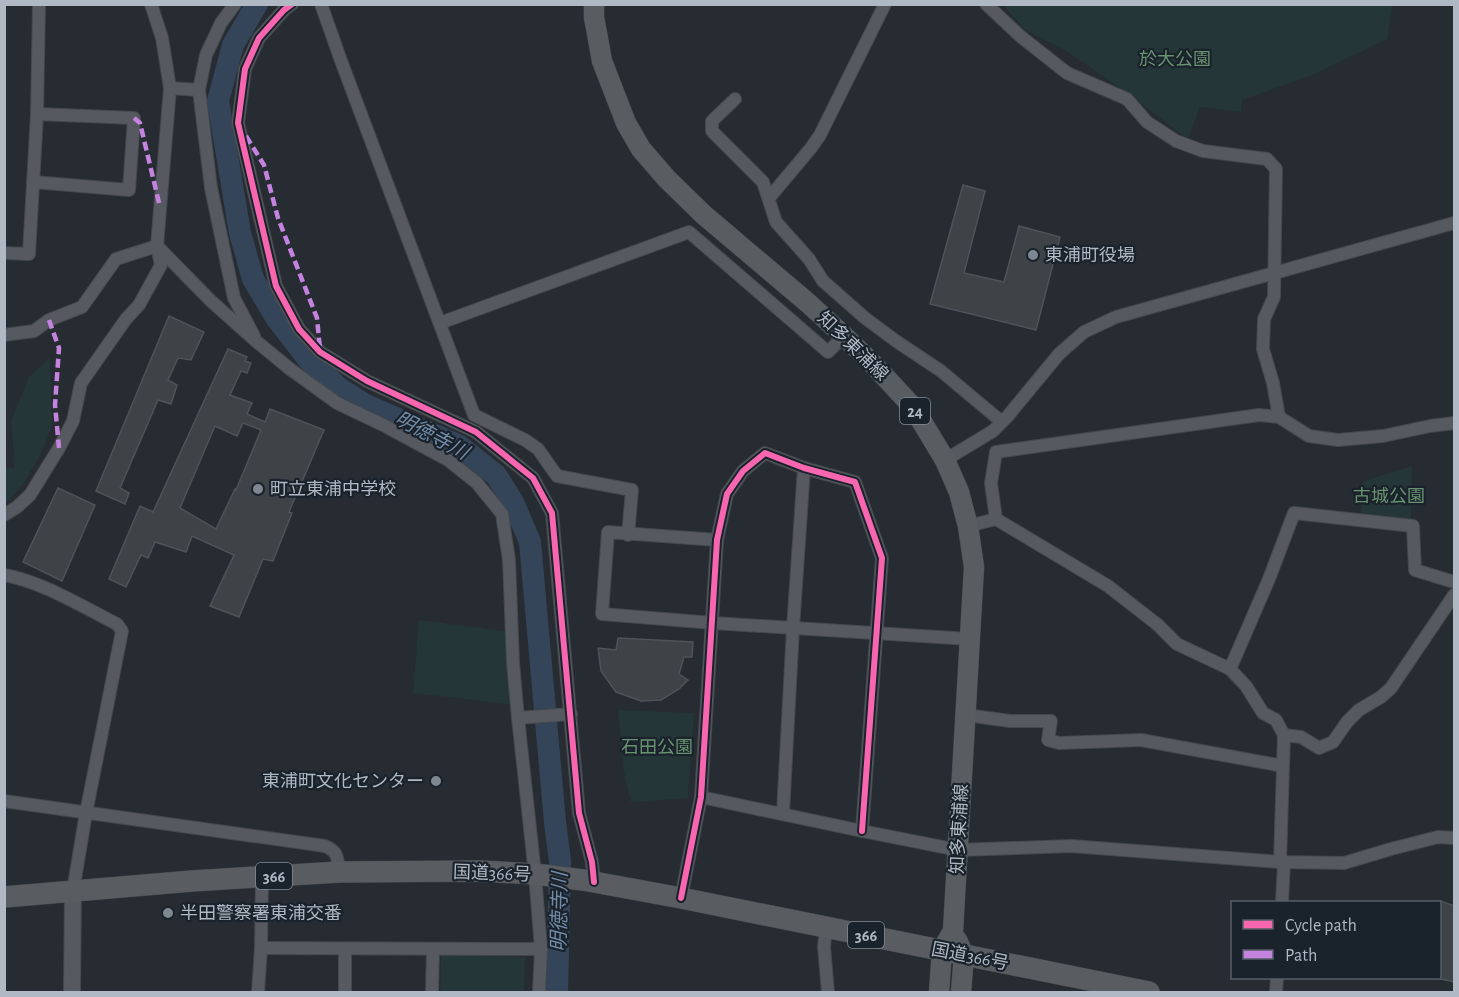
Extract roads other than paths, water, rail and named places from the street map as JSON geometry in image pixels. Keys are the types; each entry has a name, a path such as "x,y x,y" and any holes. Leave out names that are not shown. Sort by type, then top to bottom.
{"highway":[{"name":"国道366号","path":"4,897 339,872 469,871 539,875 589,881 681,898 1149,993"}],"main road":[{"name":"知多東浦線","path":"594,4 594,17 602,61 626,123 641,149 667,179 704,215 844,336 913,407 945,460 959,492 968,526 974,567 953,931 942,950"},
{"name":"知多東浦線","path":"953,931 964,955"},
{"path":"939,993 942,950"},
{"path":"961,993 964,955"}],"street":[{"path":"4,253 29,254 37,114 39,4"},
{"path":"4,515 30,495 73,421 81,383 126,319 140,305 161,265 157,246 170,88 162,38 151,4"},
{"path":"235,4 221,23 206,56 199,90 211,188 234,298 257,342"},
{"path":"292,4 259,38 245,69 238,123 276,286 299,329 320,352 367,381 476,432 533,478 552,513 579,813 592,862 589,881"},
{"path":"321,4 474,415 525,440 538,449 557,476 632,490 628,534"},
{"path":"769,198 820,135 885,4"},
{"path":"986,4 1020,36 1067,73 1127,99 1148,122 1176,141 1203,151 1267,159 1276,169 1274,297 1264,319 1263,349 1273,383 1279,417"},
{"path":"170,88 199,90"},
{"path":"735,99 712,121 712,131 763,182 776,222 809,259 823,281 865,318 941,370 1002,422"},
{"path":"33,182 129,190 134,118 37,114"},
{"path":"945,460 993,431 1059,354 1084,332 1116,316 1455,223"},
{"path":"440,323 689,232 828,352 844,336"},
{"path":"4,335 34,331 49,320 82,307 116,259 157,246"},
{"path":"157,246 211,301 290,369 337,403 447,459 477,483 502,514 509,560 513,663 518,718 539,875 541,949 539,993"},
{"path":"996,519 991,483 996,452 1259,415 1279,417 1309,436 1338,440 1383,436 1455,423"},
{"path":"681,898 701,797 717,540 727,494 743,471 765,453 804,468 855,482 882,558 862,831"},
{"path":"783,813 804,468"},
{"path":"1230,669 1269,579 1294,513 1413,526 1415,570 1455,582"},
{"path":"968,526 996,519 1108,586 1158,625 1177,644 1230,669 1246,686 1263,713 1276,720 1284,735 1282,901"},
{"path":"717,540 608,532 602,614 970,639"},
{"path":"4,576 19,578 42,587 117,624 122,631 73,891 72,993"},
{"path":"1284,735 1301,738 1319,748 1333,742 1359,710 1381,697 1390,688 1455,595"},
{"path":"518,718 571,714"},
{"path":"966,715 1010,721 1051,721 1048,740 1059,743 1141,740 1283,766"},
{"path":"701,797 958,850 1071,846 1282,862 1344,863 1438,837 1455,838"},
{"path":"4,801 325,846 336,853 339,872"},
{"path":"258,993 262,876"},
{"path":"826,927 824,947 828,993"},
{"path":"261,948 541,949"},
{"path":"345,949 345,993"},
{"path":"432,993 433,949"}],"waterway":[{"name":"明徳寺川","path":"257,4 233,45 218,101 240,233 253,279 277,319 308,359 339,388 366,405 458,445 496,475 513,502 530,542 560,861 557,992"}],"place":[{"name":"東浦町役場","path":"1033,255"},
{"name":"町立東浦中学校","path":"258,489"},
{"name":"東浦町文化センター","path":"436,781"},
{"name":"半田警察署東浦交番","path":"168,913"}],"park label":[{"name":"於大公園","path":"1175,59"},
{"name":"古城公園","path":"1389,496"},
{"name":"石田公園","path":"657,747"}]}
